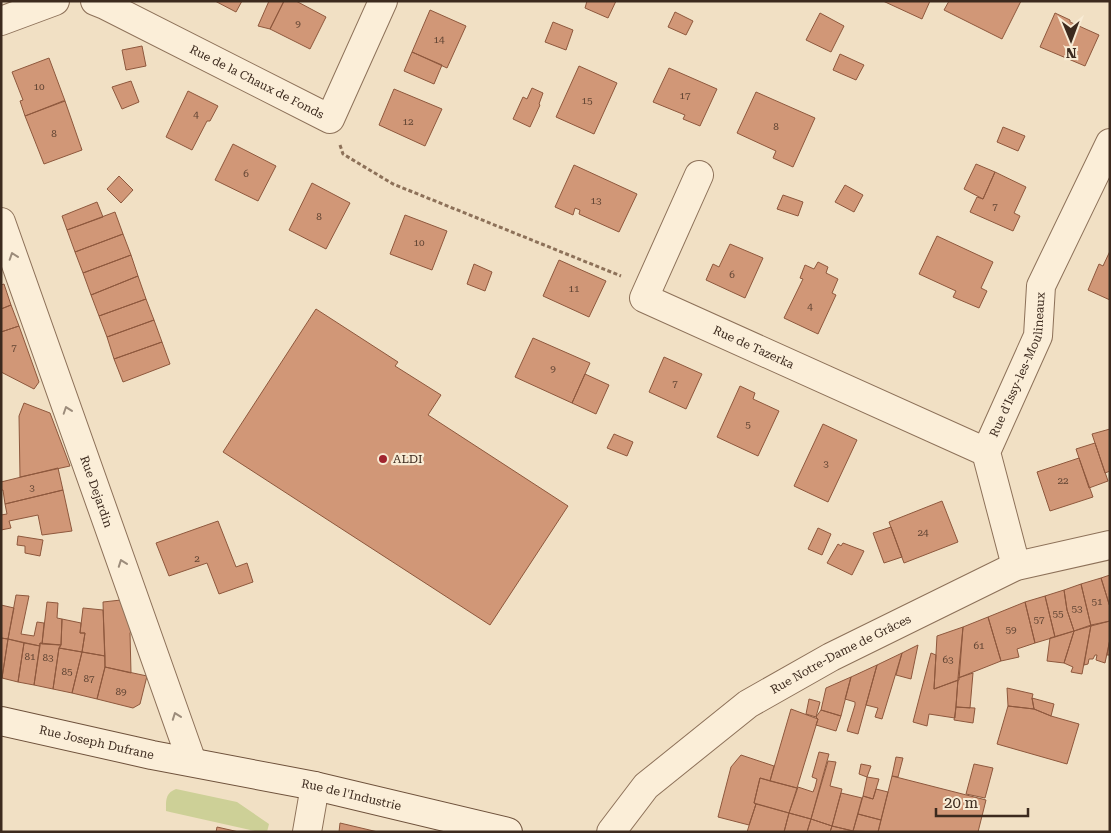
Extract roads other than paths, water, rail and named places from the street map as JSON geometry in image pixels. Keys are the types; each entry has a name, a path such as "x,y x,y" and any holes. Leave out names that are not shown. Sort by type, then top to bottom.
{"street":[{"path":"1,22 55,1"},
{"name":"Rue de la Chaux de Fonds","path":"95,1 330,119 383,1"},
{"name":"Rue d'Issy-les-Moulineaux","path":"1016,566 986,452 1038,336 1041,286 1110,143"},
{"name":"Rue de Tazerka","path":"699,175 644,298 986,452"},
{"name":"Rue Dejardin","path":"1,222 192,762"},
{"name":"Rue Notre-Dame de Grâces","path":"612,832 646,786 748,704 831,657 1016,566 1110,545"},
{"name":"Rue Joseph Dufrane","path":"1,721 152,755 192,762"},
{"name":"Rue de l'Industrie","path":"192,762 315,786 508,832"},
{"path":"307,832 315,786"}],"place":[{"name":"ALDI","path":"383,459"}]}
